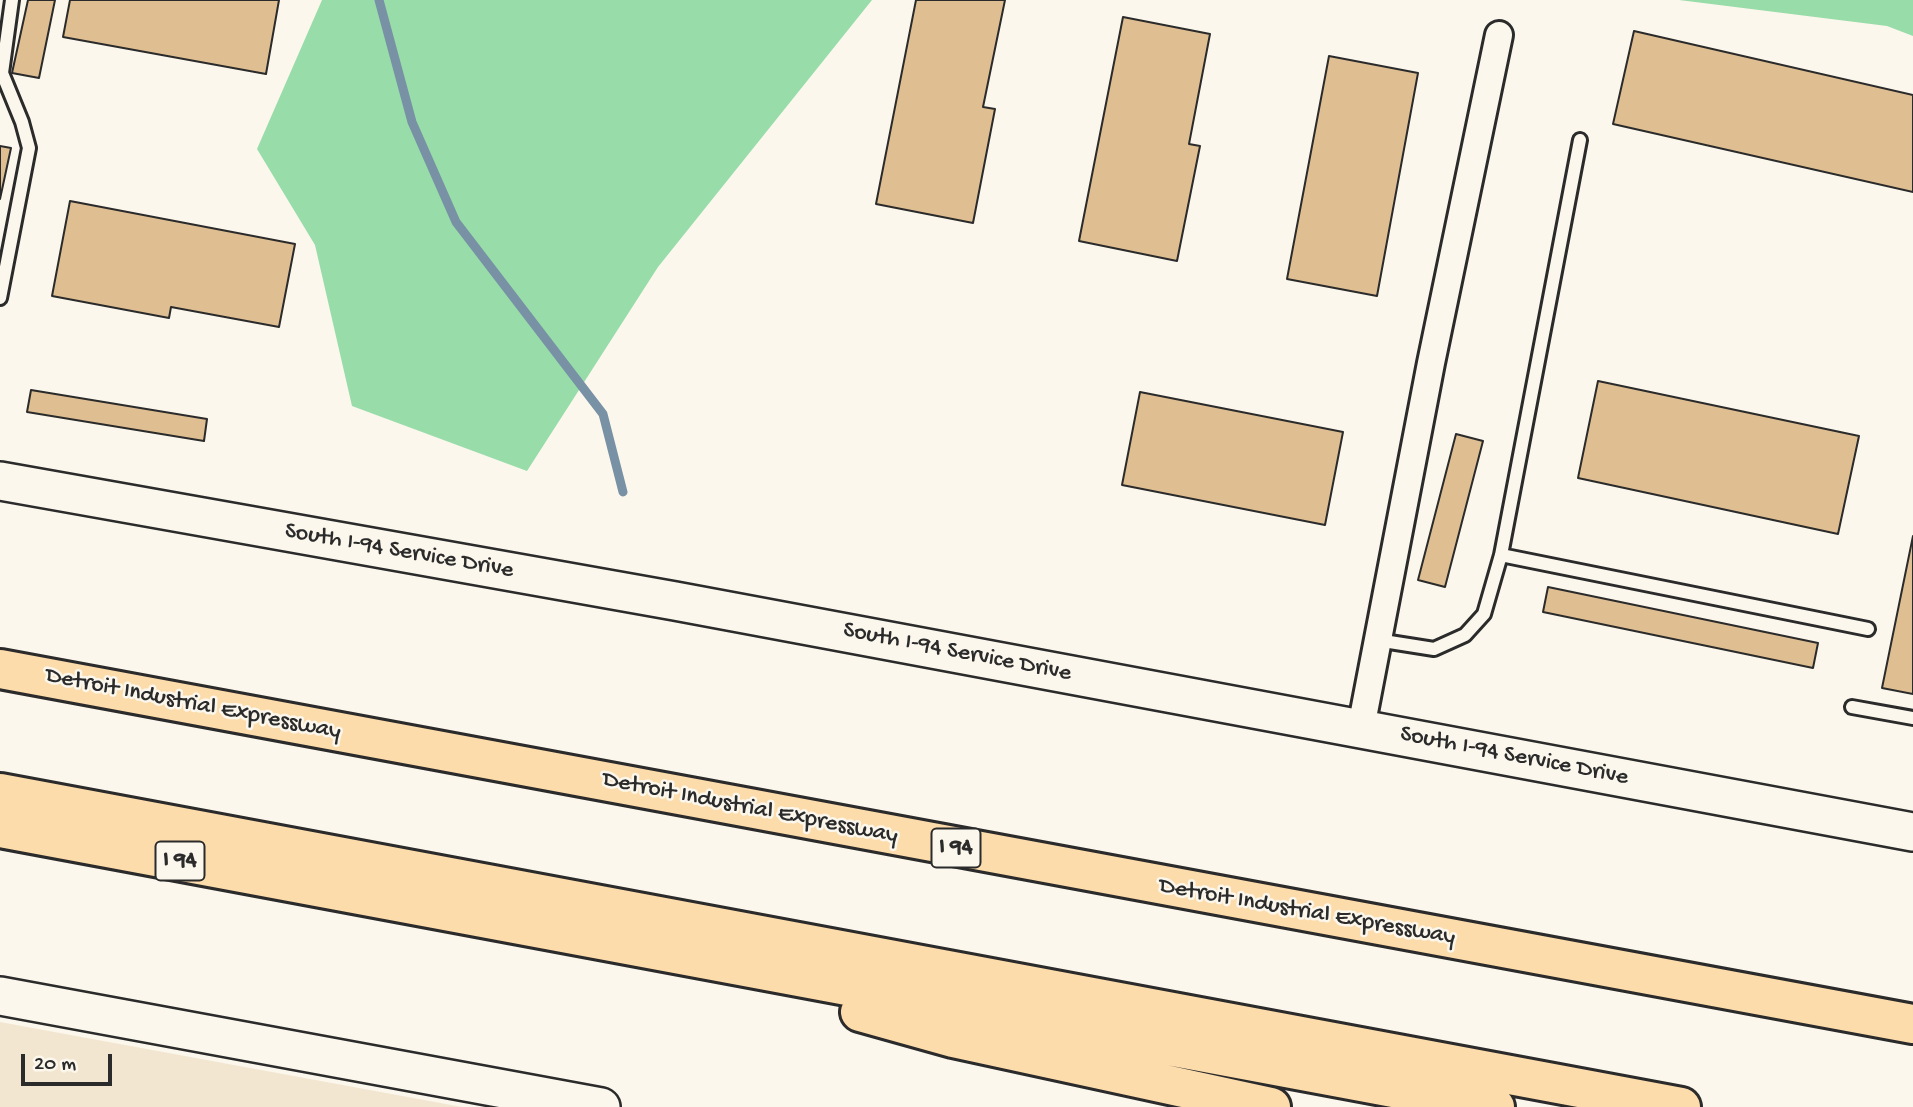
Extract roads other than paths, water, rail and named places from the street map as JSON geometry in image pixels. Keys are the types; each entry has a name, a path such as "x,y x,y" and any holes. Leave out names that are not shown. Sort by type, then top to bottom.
{"highway":[{"name":"Detroit Industrial Expressway","path":"0,669 1913,1024"},
{"name":"I 94","path":"0,793 1681,1107"},
{"name":"I 94","path":"0,828 1495,1107"},
{"path":"584,938 953,1038 1271,1107"}],"street":[{"path":"1361,728 1499,35"},
{"name":"South I-94 Service Drive","path":"0,481 689,603 1913,832"},
{"path":"0,996 601,1107"}],"lane":[{"path":"0,298 29,148 22,122 2,73 12,0"},
{"path":"1377,640 1434,649 1465,635 1484,614 1501,555 1580,140"},
{"path":"1501,555 1868,629"},
{"path":"1853,707 1913,718"}],"waterway":[{"path":"379,0 412,122 456,222 603,414 623,492"}]}
